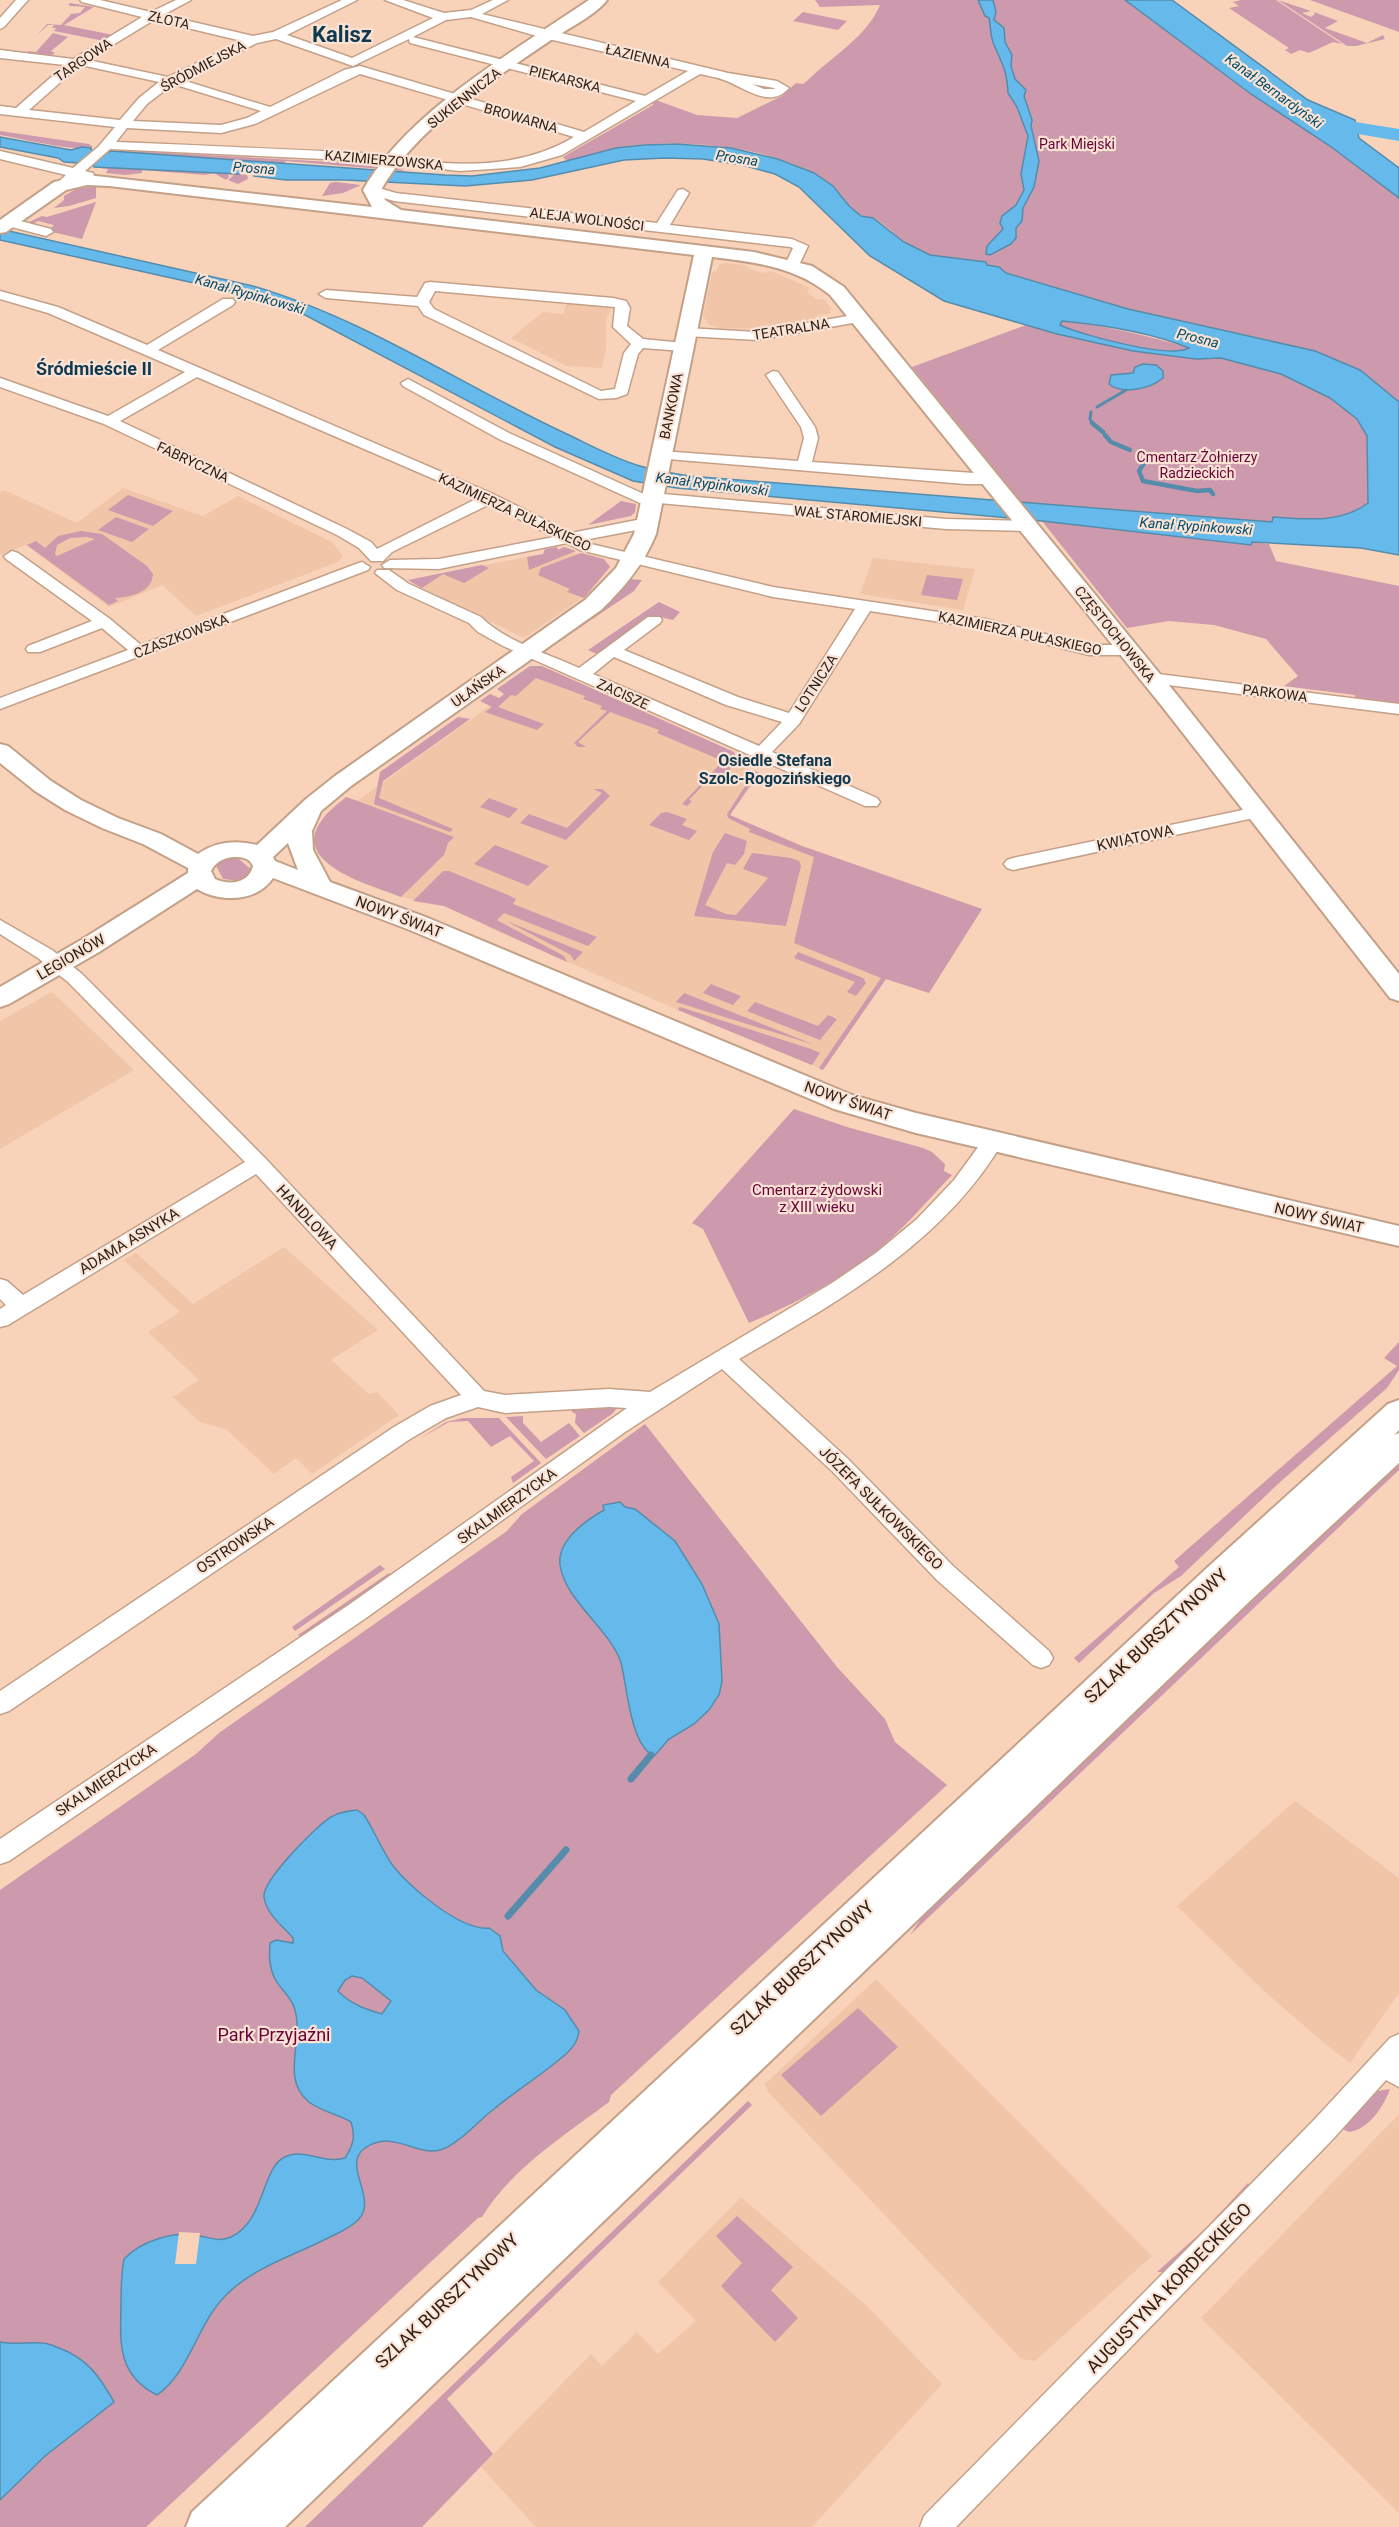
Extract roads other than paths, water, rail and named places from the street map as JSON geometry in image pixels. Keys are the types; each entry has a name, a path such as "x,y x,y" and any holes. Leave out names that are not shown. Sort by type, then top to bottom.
{"street":[{"path":"0,25 22,0"},
{"name":"ZŁOTA","path":"86,0 253,40"},
{"name":"TARGOWA","path":"19,112 76,62 152,16 185,0"},
{"name":"ŚRÓDMIEJSKA","path":"4,224 60,186 78,177 143,101 170,81 253,40 277,35 351,0"},
{"path":"391,0 443,17"},
{"path":"0,110 123,124 221,129 239,126 272,111 443,17 474,13 502,0"},
{"name":"SUKIENNICZA","path":"374,187 388,164 459,99 599,0"},
{"name":"ŁAZIENNA","path":"474,13 549,35 728,77"},
{"name":"BROWARNA","path":"277,35 355,66 584,136"},
{"name":"PIEKARSKA","path":"414,40 646,100"},
{"path":"0,54 76,62 170,81 272,111"},
{"name":"KAZIMIERZOWSKA","path":"103,149 368,156 388,164 457,167 504,165 552,154 699,70"},
{"path":"0,154 78,177"},
{"path":"0,169 17,158"},
{"name":"ALEJA WOLNOŚCI","path":"78,177 704,250 761,258 792,266 825,281"},
{"path":"374,187 378,203 395,214"},
{"name":"ALEJA WOLNOŚCI","path":"310,204 333,201 374,187 394,197 801,246 792,266"},
{"path":"661,228 683,193"},
{"path":"4,224 46,232"},
{"name":"BANKOWA","path":"633,559 642,542 651,504 704,250"},
{"name":"CZĘSTOCHOWSKA","path":"825,281 859,318 1004,495 1399,992"},
{"path":"430,286 613,302 621,304 623,308 619,321 620,327 639,343 631,353 622,391 598,395 429,312 422,302 430,286"},
{"path":"326,294 422,302"},
{"name":"KAZIMIERZA PUŁASKIEGO","path":"0,295 53,310 490,498 532,517 586,547 773,592 985,624 1089,650 1127,650"},
{"path":"147,351 228,302"},
{"name":"TEATRALNA","path":"639,343 757,336 859,318"},
{"path":"109,421 196,372"},
{"path":"773,375 808,427 811,438 804,466"},
{"name":"FABRYCZNA","path":"0,382 109,421 342,532 381,559"},
{"path":"408,383 504,436 651,504"},
{"path":"661,458 804,466 965,480 989,478"},
{"path":"381,559 490,498"},
{"path":"381,559 439,564 569,539 651,504"},
{"name":"WAŁ STAROMIEJSKI","path":"651,504 955,525 1027,524"},
{"path":"12,556 104,622 140,652"},
{"name":"CZASZKOWSKA","path":"0,704 362,567 369,573 381,559"},
{"name":"ZACISZE","path":"381,559 403,587 476,620 484,629 528,651 871,802"},
{"name":"UŁAŃSKA","path":"231,867 372,760 603,597 633,559"},
{"name":"LOTNICZA","path":"760,755 793,720 865,606"},
{"path":"580,675 654,620"},
{"path":"34,649 104,622"},
{"path":"613,651 732,701 793,720"},
{"name":"PARKOWA","path":"1150,678 1399,709"},
{"name":"NOWY ŚWIAT","path":"0,751 29,776 90,814 158,842 231,867 322,888 419,924 673,1029 822,1094 881,1113 1399,1236"},
{"path":"0,771 29,776"},
{"path":"314,804 305,817 298,841 304,860 322,888"},
{"name":"KWIATOWA","path":"1013,864 1257,812"},
{"path":"158,842 171,865 172,874 166,898"},
{"name":"LEGIONÓW","path":"0,998 60,964 166,898 231,867"},
{"name":"LEGIONÓW","path":"141,915 231,867"},
{"name":"HANDLOWA","path":"0,926 60,964 258,1163 477,1398"},
{"name":"SKALMIERZYCKA","path":"0,1853 381,1595 653,1401 723,1357 827,1298 882,1261 924,1225 966,1181 994,1140"},
{"name":"ADAMA ASNYKA","path":"0,1319 258,1163"},
{"path":"0,1287 21,1306"},
{"name":"JÓZEFA SUŁKOWSKIEGO","path":"723,1357 840,1465 945,1573 1041,1658"},
{"path":"477,1398 505,1404 609,1398 653,1401"},
{"name":"OSTROWSKA","path":"0,1704 402,1433 438,1412 477,1398"},
{"name":"SZLAK BURSZTYNOWY","path":"207,2527 1202,1592 1399,1412"},
{"name":"SZLAK BURSZTYNOWY","path":"255,2527 1239,1592 1399,1445"},
{"name":"AUGUSTYNA KORDECKIEGO","path":"935,2527 1315,2138 1395,2061"}],"water":[{"path":"978,0 993,0 996,12 994,20 1004,28 1005,42 1012,55 1011,66 1015,79 1026,90 1024,96 1032,120 1031,126 1039,161 1034,187 1023,208 1022,221 1016,228 1016,238 1011,244 990,255 986,254 987,246 1003,229 1000,223 1002,216 1016,205 1024,190 1021,174 1028,136 1017,107 1008,93 1006,74 993,42 989,18 985,16"},
{"name":"Kanał Bernardyński","path":"1125,0 1172,0 1308,100 1355,120 1359,138 1399,168 1399,198 1330,146 1251,94"},
{"path":"0,137 71,150 82,147 91,148 92,152 104,154 111,151 472,176 540,168 616,148 644,145 677,144 731,148 778,159 814,173 833,186 849,206 861,216 873,218 904,242 930,255 986,262 987,265 999,267 1006,273 1128,309 1315,351 1360,370 1399,402 1399,555 1361,548 1252,542 1251,545 1042,521 677,488 633,481 555,447 305,315 248,295 0,240 0,229 253,286 295,300 335,316 414,354 530,416 604,452 658,471 689,476 1272,522 1273,517 1322,519 1334,517 1357,510 1368,503 1367,436 1357,419 1330,398 1281,374 1221,358 1196,359 1133,351 1057,334 944,301 870,256 799,187 775,174 742,165 703,159 665,158 624,160 532,180 465,186 345,180 286,180 254,176 257,172 269,173 245,170 239,174 94,167 93,164 64,162 58,158 0,147","holes":["1062,321 1143,333 1189,348 1179,351 1164,350 1105,340 1060,325"]},
{"path":"1143,364 1156,365 1163,371 1163,378 1144,388 1128,390 1109,384 1111,375 1133,373 1135,367"},
{"path":"620,1502 625,1507 635,1509 675,1541 702,1584 719,1624 722,1681 719,1695 709,1710 694,1724 669,1739 654,1756 646,1750 635,1728 621,1663 616,1651 570,1591 560,1565 563,1547 574,1532 604,1510 603,1505"},
{"path":"357,1810 364,1815 391,1863 409,1883 450,1915 477,1927 489,1928 500,1936 503,1951 536,1990 565,2010 579,2031 578,2038 566,2054 447,2148 421,2150 385,2141 365,2148 359,2155 357,2163 365,2201 364,2211 359,2219 344,2230 261,2269 237,2285 216,2307 178,2374 157,2395 135,2378 124,2358 121,2334 121,2282 124,2259 140,2247 159,2238 180,2235 219,2239 231,2237 251,2219 272,2170 279,2161 294,2154 330,2159 345,2158 352,2145 351,2122 309,2102 300,2093 296,2082 294,2071 297,2034 295,2010 275,1979 270,1957 270,1943 276,1940 293,1943 293,1938 271,1914 264,1897 266,1889 280,1867 314,1831 334,1815","holes":["352,1976 362,1978 391,2001 382,2014 353,2003 338,1991 345,1980"]},
{"path":"0,2342 44,2343 69,2352 92,2369 114,2402 45,2456 0,2500"}],"waterway":[{"name":"Kanał Bernardyński","path":"1318,122 1399,135"},
{"path":"1097,407 1126,390"},
{"path":"1091,412 1090,419 1093,424"},
{"path":"1093,424 1103,432"},
{"path":"1105,435 1111,442 1130,450"},
{"path":"1140,452 1149,455 1139,471 1143,481 1197,491 1210,490 1213,494"},
{"path":"631,1779 651,1755"},
{"path":"508,1916 566,1850"}],"district":[{"name":"Kalisz","path":"342,34"},
{"name":"Śródmieście II","path":"94,369"},
{"name":"Osiedle Stefana Szolc-Rogozińskiego","path":"775,769"}],"park label":[{"name":"Park Miejski","path":"1077,144"},
{"name":"Cmentarz Żołnierzy Radzieckich","path":"1197,466"},
{"name":"Cmentarz żydowski z XIII wieku","path":"817,1198"},
{"name":"Park Przyjaźni","path":"274,2035"}],"water label":[{"name":"Prosna","path":"737,158"},
{"name":"Prosna","path":"254,168"},
{"name":"Kanał Rypinkowski","path":"250,294"},
{"name":"Prosna","path":"1198,338"},
{"name":"Kanał Rypinkowski","path":"712,484"},
{"name":"Kanał Rypinkowski","path":"1196,526"}]}
